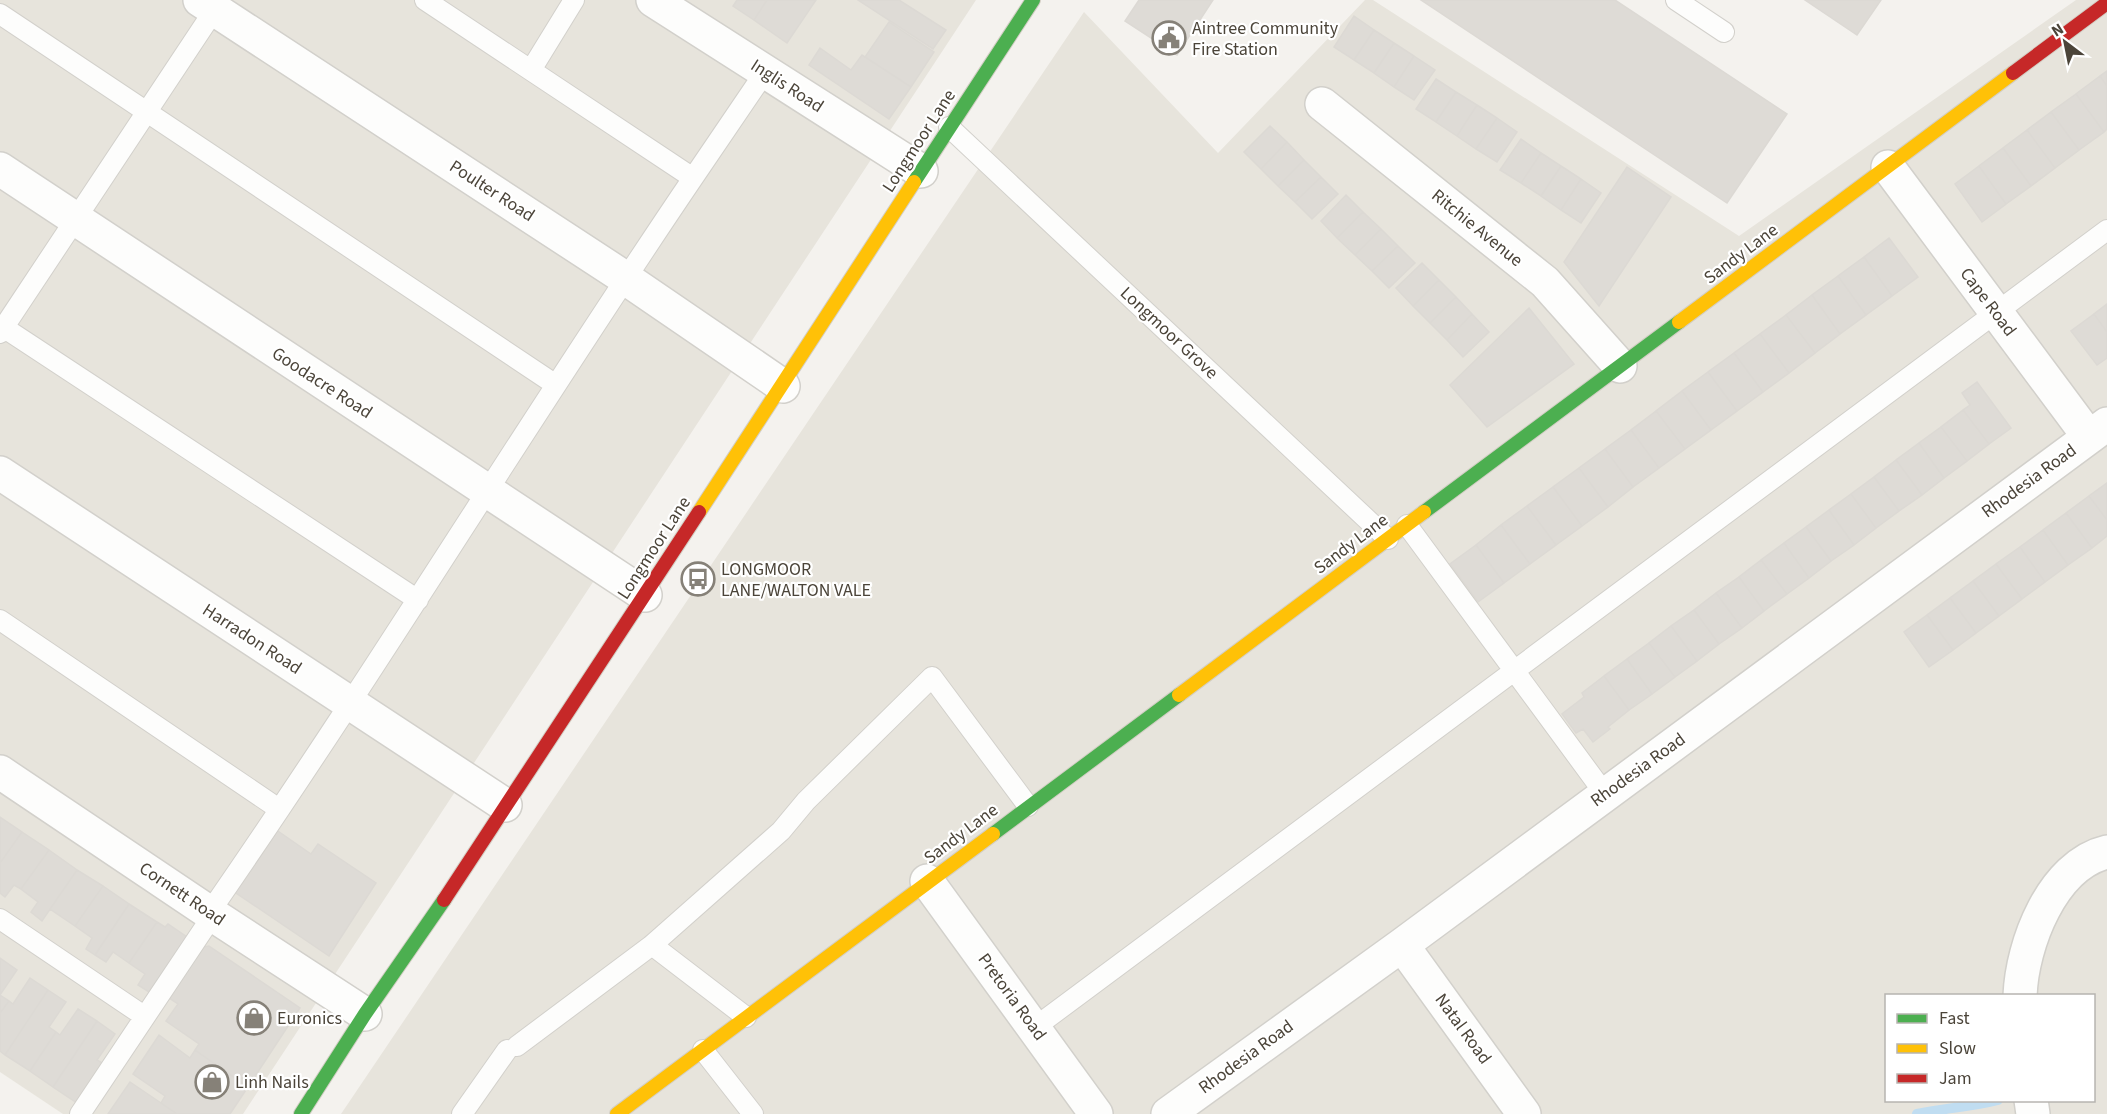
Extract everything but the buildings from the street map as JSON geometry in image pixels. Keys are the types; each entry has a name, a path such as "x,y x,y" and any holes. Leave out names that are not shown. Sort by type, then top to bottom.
{"street":[{"name":"Inglis Road","path":"653,0 921,171"},
{"name":"Longmoor Lane","path":"301,1114 365,1014 415,943 504,805 783,386 1033,0"},
{"name":"Poulter Road","path":"212,3 783,386"},
{"name":"Sandy Lane","path":"617,1114 2107,3"},
{"name":"Ritchie Avenue","path":"1322,104 1545,282 1620,366"},
{"name":"Cape Road","path":"1888,166 1996,312 2098,430"},
{"name":"Goodacre Road","path":"0,169 645,595"},
{"name":"Rhodesia Road","path":"1168,1114 1402,945 2098,430"},
{"name":"Harradon Road","path":"0,473 504,805"},
{"name":"Cornett Road","path":"0,772 365,1014"},
{"path":"2020,994 2023,966 2030,942 2040,917 2054,893 2071,872 2086,860 2107,852"},
{"name":"Pretoria Road","path":"927,881 1096,1114"},
{"name":"Natal Road","path":"1402,945 1524,1114"}],"lane":[{"path":"425,0 693,178"},
{"path":"531,70 574,0"},
{"path":"1676,0 1724,32"},
{"path":"212,3 147,112 1,329 418,600"},
{"path":"0,14 556,385"},
{"path":"80,1114 418,600 625,278 765,72"},
{"name":"Longmoor Grove","path":"949,127 1388,539"},
{"path":"1034,1028 2107,230"},
{"path":"1407,525 1605,794"},
{"path":"0,620 279,809"},
{"path":"462,1114 512,1048 652,945 781,831 806,801 932,677 1028,806"},
{"path":"0,919 144,1016"},
{"path":"652,945 746,1017"},
{"path":"703,1050 753,1114"}],"shaded area":[{"path":"0,0 976,0 243,1114 63,1114 0,1072"},
{"path":"1365,0 1373,0 1739,236 2076,0 2107,0 2107,1114 341,1114 1084,12 1218,153"}],"waterway":[{"path":"1917,1114 1988,1102"}],"traffic: fast":[{"path":"914,182 1033,0"},
{"path":"1424,512 1679,322"},
{"path":"993,834 1179,695"},
{"path":"301,1114 365,1014 444,900"}],"traffic: slow":[{"path":"1679,322 2013,73"},
{"path":"699,512 914,182"},
{"path":"1179,695 1424,512"},
{"path":"617,1114 993,834"}],"traffic: jam":[{"path":"2013,73 2107,3"},
{"path":"444,900 699,512"}],"place":[{"name":"Aintree Community Fire Station","path":"1169,38"},
{"name":"LONGMOOR LANE/WALTON VALE","path":"698,579"},
{"name":"Euronics","path":"254,1018"},
{"name":"Linh Nails","path":"212,1082"}]}
